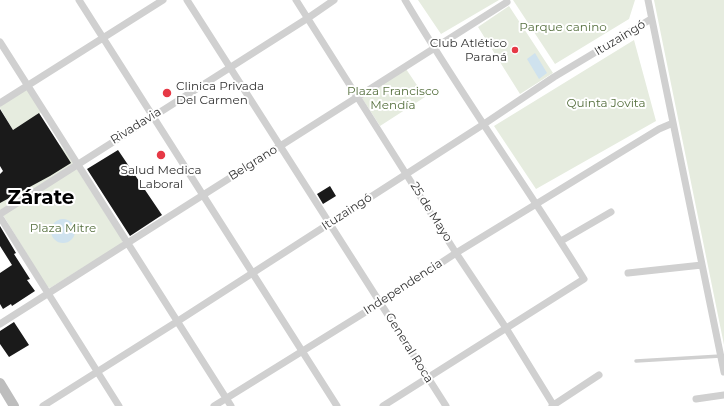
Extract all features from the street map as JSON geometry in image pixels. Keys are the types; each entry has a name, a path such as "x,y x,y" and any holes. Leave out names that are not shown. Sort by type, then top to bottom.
{"street":[{"path":"79,0 337,406"},
{"path":"0,103 163,0"},
{"name":"General Roca","path":"187,0 231,66 446,406"},
{"name":"25 de Mayo","path":"296,0 456,253 506,328 553,406"},
{"name":"Rivadavia","path":"0,214 334,0"},
{"path":"383,406 584,279 561,241 434,50 405,0"},
{"path":"648,0 724,372"},
{"name":"Belgrano","path":"0,324 357,97 434,50 507,2"},
{"name":"Ituzaingó","path":"43,406 178,322 197,312 253,273 554,78 651,19"},
{"path":"0,42 178,322 190,336 231,406"},
{"name":"Independencia","path":"214,406 380,303 456,253 537,205 659,129 673,123"},
{"path":"561,241 611,212"},
{"path":"0,217 119,406"},
{"path":"628,274 702,264"},
{"path":"553,406 600,375"},
{"path":"0,383 14,406"},
{"path":"696,399 724,395"}],"lane":[{"path":"636,361 721,356"}],"green space":[{"name":"Parque canino","path":"418,0 499,0 441,34"},
{"name":"Parque canino","path":"513,0 635,0 629,19 555,64"},
{"path":"654,0 724,0 724,345"},
{"name":"Club Atlético Paraná","path":"509,6 553,73 520,94 478,27"},
{"name":"Quinta Jovita","path":"634,40 656,121 536,189 494,126"},
{"name":"Plaza Francisco Mendía","path":"406,69 425,97 380,126 362,98"},
{"path":"28,88 42,112 13,130 0,108 0,104"},
{"path":"60,145 75,163 0,210 0,181"},
{"name":"Plaza Mitre","path":"76,168 123,241 121,244 50,288 47,287 3,215"}],"water":[{"path":"535,53 547,73 539,79 527,59"},
{"path":"58,219 68,219 75,226 75,236 68,243 58,243 51,236 51,226"}],"building":[{"path":"0,109 13,130 39,113 71,163 0,203 0,174 3,171 0,166"},
{"path":"118,150 162,215 130,236 87,169"},
{"path":"330,186 336,196 323,204 317,194"},
{"path":"0,226 16,253 14,254 30,279 27,280 35,291 12,306 11,304 3,309 0,304 0,273 12,265 0,246"},
{"path":"14,322 29,345 9,357 0,344 0,331"}],"place":[{"name":"Club Atlético Paraná","path":"515,50"},
{"name":"Clinica Privada Del Carmen","path":"167,93"},
{"name":"Salud Medica Laboral","path":"161,155"}],"district":[{"name":"Zárate","path":"41,198"}]}
